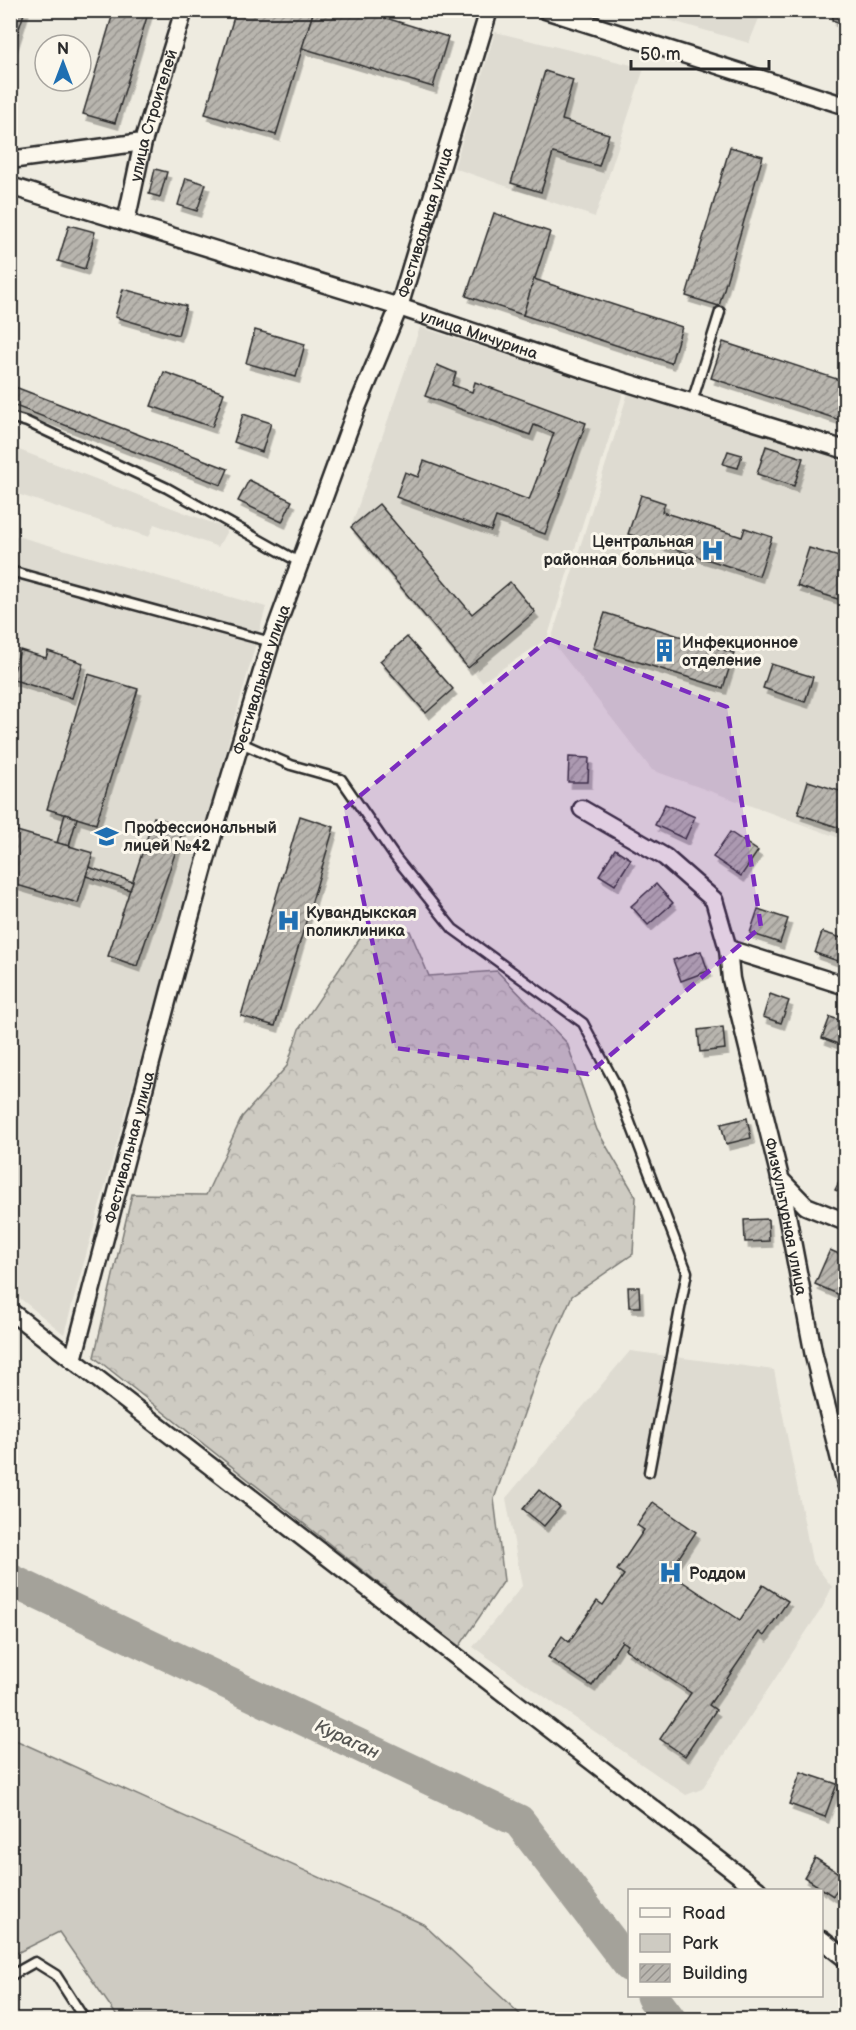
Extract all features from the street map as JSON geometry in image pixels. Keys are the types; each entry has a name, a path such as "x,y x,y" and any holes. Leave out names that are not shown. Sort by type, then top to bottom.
{"street":[{"name":"улица Строителей","path":"126,222 143,142 184,10"},
{"name":"Фестивальная улица","path":"73,1360 217,820 271,642 356,410 399,307 489,10"},
{"path":"545,10 846,106"},
{"path":"10,160 143,142"},
{"name":"улица Мичурина","path":"10,186 399,307 586,370 846,450"},
{"name":"Физкультурная улица","path":"582,809 665,856 714,900 728,948 731,979 780,1178 814,1356 846,1484"},
{"path":"728,948 846,986"},
{"path":"780,1178 806,1206 846,1222"},
{"path":"10,1311 757,1889"},
{"path":"823,1941 846,1959"}],"lane":[{"path":"692,402 720,312"},
{"path":"10,417 27,422 167,488 299,562"},
{"path":"10,571 271,642"},
{"path":"242,743 291,765 341,779 395,857 453,929 583,1023 615,1083 687,1272 650,1472"},
{"path":"10,1976 35,1962 42,1966 56,1975 85,2019"}],"highlighted area":[{"path":"549,639 727,707 761,927 588,1074 395,1048 344,809"}],"shaded area":[{"path":"638,11 762,11 749,43"},
{"path":"495,32 644,68 595,217 454,168"},
{"path":"420,327 623,393 547,639 482,682 351,527"},
{"name":"Центральная районная больница","path":"628,393 845,460 845,840 652,770 551,640"},
{"path":"10,447 228,529 218,547 154,524 149,537 11,492"},
{"name":"Профессиональный лицей №42","path":"10,534 266,607 64,1334 11,1291"},
{"name":"Роддом","path":"630,1351 774,1370 812,1561 832,1587 822,1608 702,1789 686,1795 473,1647 522,1586 506,1498"}],"green space":[{"path":"410,931 429,976 497,971 567,1043 597,1130 636,1197 633,1254 572,1296 541,1365 494,1499 504,1581 459,1647 94,1357 132,1194 206,1195 242,1117 287,1066 299,1029 361,937"},
{"path":"11,1738 423,1924 525,2019 119,2019 59,1932 11,1956"}],"building":[{"path":"10,10 25,10 10,57"},
{"path":"114,10 149,10 115,123 83,114 89,93 93,93 93,80"},
{"path":"236,10 314,10 276,135 205,114"},
{"path":"314,10 360,10 448,37 433,87 302,48"},
{"path":"835,10 846,10 846,25 832,20"},
{"path":"545,71 573,80 562,120 609,134 599,166 553,153 541,192 511,183"},
{"path":"730,147 763,156 719,306 686,296"},
{"path":"155,169 167,172 160,197 149,194"},
{"path":"186,178 206,184 197,211 178,205"},
{"path":"494,213 550,232 523,315 466,296"},
{"path":"69,225 95,232 85,269 58,261"},
{"path":"534,279 682,327 671,363 523,315"},
{"path":"123,289 186,306 178,335 115,317"},
{"path":"255,330 305,344 296,377 246,363"},
{"path":"723,342 846,382 846,422 711,378"},
{"path":"437,365 456,373 452,385 472,392 475,382 586,423 545,534 496,517 491,531 396,497 405,472 418,477 424,461 529,500 554,433 534,425 530,435 425,396"},
{"path":"164,372 224,393 212,427 151,406"},
{"path":"10,385 228,469 221,485 10,404"},
{"path":"243,414 271,423 262,452 234,442"},
{"path":"766,446 803,458 794,486 757,474"},
{"path":"728,451 742,455 738,468 723,464"},
{"path":"249,480 292,501 282,522 238,501"},
{"path":"641,495 665,503 662,512 742,537 745,528 772,537 759,576 628,534"},
{"path":"379,504 472,614 510,582 535,612 468,668 351,527"},
{"path":"809,548 846,559 846,610 841,609 844,601 797,586"},
{"name":"Инфекционное отделение","path":"605,613 734,653 723,688 593,648"},
{"path":"407,637 453,689 426,713 380,661"},
{"path":"20,650 46,658 48,651 83,663 72,698 11,679"},
{"path":"771,664 813,677 805,702 763,688"},
{"path":"88,674 138,689 96,824 47,809"},
{"path":"569,757 589,758 588,782 568,782"},
{"path":"808,781 846,793 846,830 798,814"},
{"path":"665,804 695,817 685,839 655,825"},
{"path":"65,814 77,818 69,846 57,843"},
{"name":"Кувандыкская поликлиника","path":"300,816 334,827 275,1026 241,1016"},
{"path":"154,817 184,827 137,966 108,956"},
{"path":"10,829 93,853 78,903 10,883"},
{"path":"730,832 758,851 741,876 713,857"},
{"path":"615,849 631,859 615,885 599,875"},
{"path":"89,867 133,882 130,890 86,876"},
{"path":"656,884 673,903 648,925 631,906"},
{"path":"758,909 788,919 780,943 750,933"},
{"path":"822,932 845,939 838,961 815,953"},
{"path":"701,951 708,971 681,981 673,960"},
{"path":"770,994 789,1001 781,1023 763,1017"},
{"path":"830,1017 846,1022 846,1047 822,1038"},
{"path":"723,1027 725,1049 700,1052 698,1030"},
{"path":"747,1118 751,1138 726,1144 721,1124"},
{"path":"846,1169 846,1195 835,1190"},
{"path":"768,1219 769,1241 745,1242 744,1220"},
{"path":"830,1250 846,1257 846,1288 842,1296 815,1284"},
{"path":"628,1287 639,1287 640,1307 629,1307"},
{"path":"539,1490 560,1507 544,1526 523,1509"},
{"path":"653,1502 696,1532 665,1578 670,1582 674,1576 740,1620 763,1585 788,1601 764,1636 759,1632 709,1705 716,1710 685,1756 660,1739 691,1693 625,1649 628,1645 622,1641 592,1686 548,1657 562,1636 569,1642 597,1601 603,1605 624,1575 617,1570 644,1530 637,1525"},
{"path":"801,1772 837,1784 825,1817 789,1804"},
{"path":"815,1858 845,1877 833,1896 804,1877"}],"waterway":[{"name":"Кураган","path":"10,1580 519,1821 628,1963"},
{"name":"Кураган","path":"653,1997 670,2020"}],"place":[{"name":"Центральная районная больница","path":"712,550"},
{"name":"Инфекционное отделение","path":"664,651"},
{"name":"Профессиональный лицей №42","path":"106,836"},
{"name":"Кувандыкская поликлиника","path":"288,921"},
{"name":"Роддом","path":"671,1573"}]}
